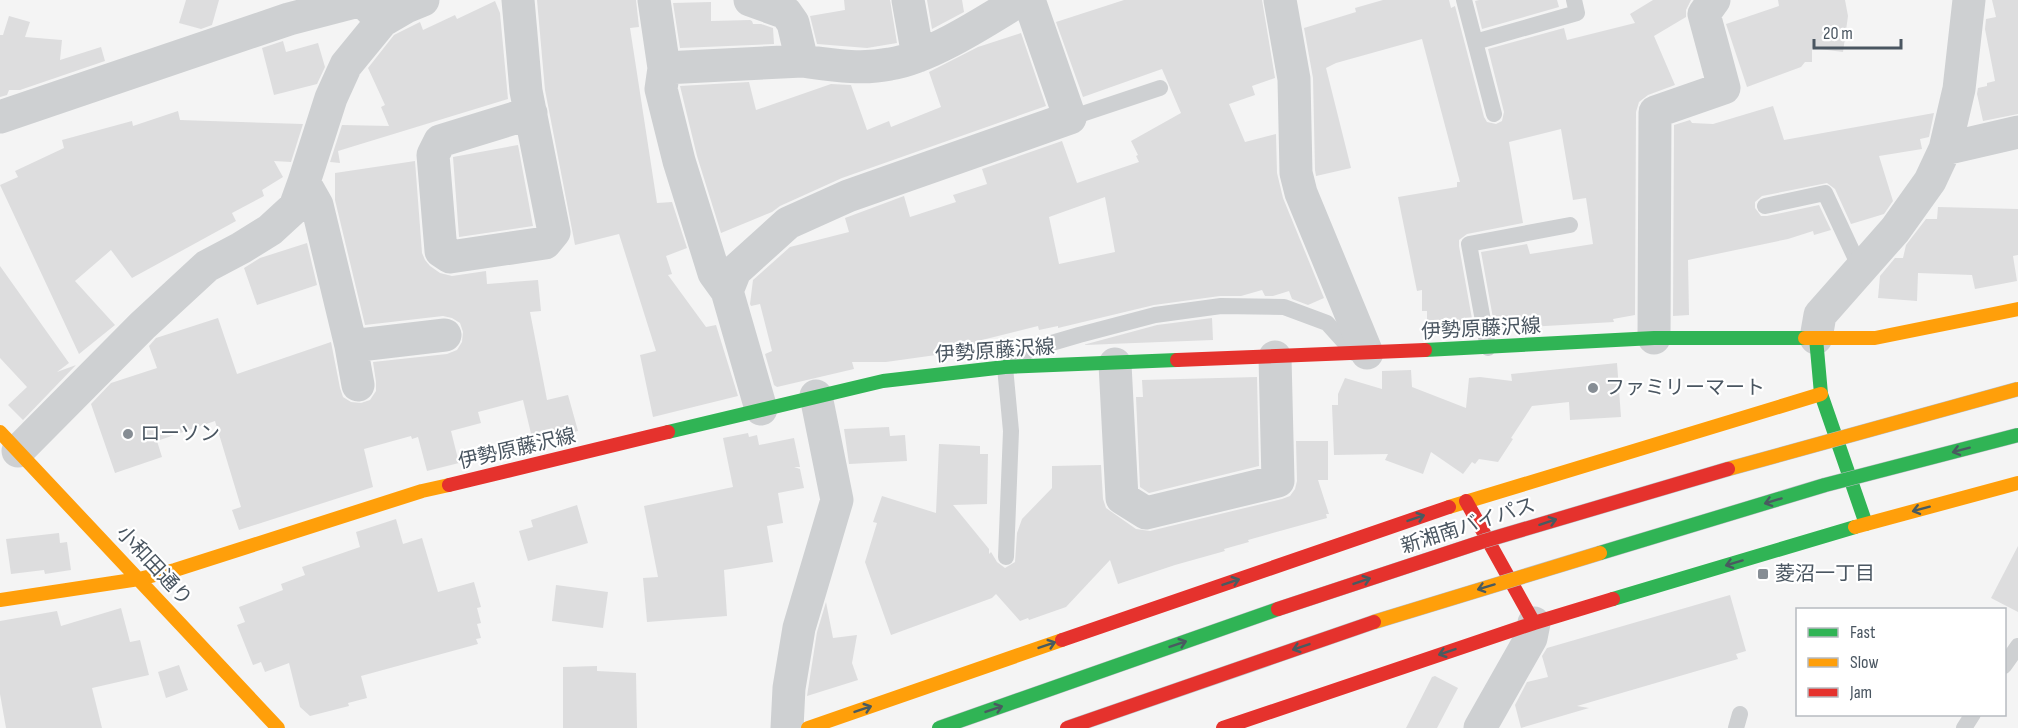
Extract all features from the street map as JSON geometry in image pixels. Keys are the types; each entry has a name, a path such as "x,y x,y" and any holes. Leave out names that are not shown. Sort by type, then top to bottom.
{"main road":[{"name":"伊勢原藤沢線","path":"0,600 139,579 175,570 422,491 883,381 1005,367 1488,348 1654,338 1875,338 2018,309"},
{"path":"1815,338 1821,394 1866,524"},
{"name":"新湘南バイパス","path":"939,728 1232,625 1563,517 1808,445 2018,389"},
{"path":"808,728 1466,501 1821,394"},
{"path":"1067,728 1267,658 1454,597 1825,485 2018,435"},
{"name":"小和田通り","path":"9,441 278,728"},
{"path":"1223,728 1534,623 1866,524 2018,483"},
{"path":"1466,501 1534,623"}],"street":[{"path":"0,117 292,10 362,0 382,21"},
{"path":"9,441 126,342 207,266 270,230 295,207 331,98 346,65 382,21 423,0"},
{"path":"518,0 526,91 531,113 554,232 544,243 450,257 441,251 433,155 440,141 531,113"},
{"path":"654,0 664,68 661,89 679,161 714,273 727,291 761,409"},
{"path":"750,0 786,13 793,23 802,61"},
{"path":"908,0 918,56"},
{"path":"664,68 802,61 849,67 891,64 918,56 984,22 1020,0"},
{"path":"727,291 735,271 788,223 848,196 1070,118 1029,0"},
{"path":"1280,0 1294,79 1296,173 1300,193 1361,353"},
{"path":"1654,338 1655,112 1724,88 1704,14 1714,0"},
{"path":"1815,338 1820,315 1895,230 1930,181 1945,149 1959,89 1969,0"},
{"path":"1945,149 2018,132"},
{"path":"304,182 317,205 351,346 358,386"},
{"path":"351,346 445,335"},
{"path":"1115,364 1122,498 1146,513 1278,481 1275,357"},
{"path":"787,728 789,688 799,628 837,500 816,396"},
{"path":"1480,728 1531,638 1534,623"}],"lane":[{"path":"1464,0 1494,114"},
{"path":"1475,42 1577,13 1574,0"},
{"path":"1070,118 1160,88"},
{"path":"1765,206 1825,193 1860,270"},
{"path":"1488,348 1468,244 1570,225"},
{"path":"1006,557 1011,431 1005,367 1031,349 1155,315 1221,306 1284,307 1327,323 1361,353"},
{"path":"2006,663 2018,646"}],"building":[{"path":"186,0 219,0 212,25 201,29 179,23"},
{"path":"537,0 636,0 639,27 630,28 657,203 672,202 687,248 666,256 672,274 668,275 706,327 716,325 738,396 653,417 640,355 656,351 619,234 575,245 545,90"},
{"path":"844,0 890,0 897,43 867,48 817,44 810,16 845,10"},
{"path":"927,0 962,0 964,12 932,29"},
{"path":"1124,0 1262,0 1275,78 1252,86 1255,95 1229,104 1245,142 1276,134 1277,173 1283,198 1324,298 1308,305 1292,299 1289,291 1265,296 1262,290 1241,296 1220,296 1154,305 1058,328 1058,326 1039,330 1038,326 978,341 979,343 936,353 936,355 886,362 852,362 854,369 777,387 774,385 765,354 772,351 760,304 751,306 750,304 753,280 790,247 849,232 845,218 904,196 910,217 956,202 953,195 987,184 982,169 1062,141 1077,183 1139,162 1131,141 1181,113 1162,69 1083,97 1056,22","holes":["1105,197 1115,252 1059,264 1049,217"]},
{"path":"1383,0 1449,0 1451,8 1455,6 1484,117 1487,122 1496,124 1502,121 1504,112 1488,49 1564,28 1567,40 1635,23 1630,14 1653,0 1691,0 1686,10 1686,17 1654,36 1675,85 1648,95 1639,102 1636,112 1635,315 1613,319 1614,322 1513,328 1512,326 1495,329 1481,252 1527,244 1530,254 1593,244 1586,198 1573,200 1561,129 1509,142 1523,223 1467,234 1459,240 1474,330 1427,332 1427,311 1422,311 1422,290 1417,291 1398,197 1457,187 1457,182 1460,182 1422,39 1336,63 1326,68 1351,168 1316,176 1315,170 1313,78 1304,28 1356,12 1355,8"},
{"path":"1557,0 1559,7 1482,29 1475,1"},
{"path":"1778,0 1845,0 1848,16 1843,52 1812,48 1812,62 1805,62 1801,67 1747,87 1726,24 1779,6"},
{"path":"1992,0 2018,0 2018,114 1983,121 1977,94 1978,88 1995,81 1985,29 1986,19 1996,17"},
{"path":"495,1 500,13 508,99 338,151 340,163 330,162 342,125 389,126 381,107 385,105 368,68 394,35 420,22 423,30 455,15 457,19"},
{"path":"711,2 711,21 750,20 753,24 773,28 774,44 680,48 673,3"},
{"path":"9,16 30,22 25,37 62,40 60,60 101,47 105,61 20,90 9,90 7,95 0,97 0,35 3,35"},
{"path":"1021,33 1046,106 842,178 780,206 772,212 721,233 697,156 680,86 749,82 756,110 831,84 851,85 867,130 889,121 891,127 941,107 929,72 978,47"},
{"path":"283,41 286,52 318,43 325,67 317,84 274,95 262,48"},
{"path":"1773,106 1784,140 1934,113 1929,137 1920,139 1922,149 1879,156 1893,201 1884,214 1851,224 1835,189 1827,183 1762,196 1755,202 1755,208 1761,216 1819,205 1831,230 1814,235 1813,231 1788,239 1688,260 1689,315 1673,316 1674,125 1690,120 1692,123 1713,124"},
{"path":"178,111 180,120 303,124 291,162 274,161 283,177 262,190 264,196 232,213 236,221 132,278 111,250 75,281 115,325 79,354 0,185 18,177 15,171 64,148 62,140 132,121 133,126"},
{"path":"518,145 533,226 459,237 453,157"},
{"path":"415,161 422,253 430,266 440,273 452,276 486,271 487,284 538,280 541,311 530,312 547,400 568,395 578,431 533,442 523,400 478,412 481,423 451,431 459,463 427,471 418,437 412,439 411,436 364,449 373,487 239,530 232,510 241,507 215,421 157,441 162,457 115,473 91,404 111,383 157,368 149,346 156,338 218,318 237,374 331,342 343,397 351,402 361,403 370,400 376,391 373,362 447,354 457,350 462,342 463,332 460,323 452,318 443,316 365,325 335,200 335,173"},
{"path":"1938,207 2018,209 2018,255 2013,256 2017,281 1975,289 1972,275 1918,273 1917,301 1878,298 1880,276 1895,258 1903,258 1906,245 1926,219 1937,219"},
{"path":"307,243 317,285 257,305 244,268 260,258"},
{"path":"0,266 69,363 57,372 76,365 23,420 8,405 27,387 0,358"},
{"path":"1212,318 1213,340 1083,345 1157,325"},
{"path":"1617,363 1621,417 1570,420 1569,402 1532,406 1498,462 1479,459 1475,464 1472,462 1463,474 1431,452 1423,474 1385,460 1388,454 1334,455 1332,405 1338,405 1338,394 1345,378 1382,389 1382,371 1411,370 1412,387 1466,408 1469,378 1512,381 1511,374"},
{"path":"1257,377 1259,466 1149,493 1140,487 1136,397 1143,397 1142,380"},
{"path":"889,427 890,436 905,435 907,461 849,464 844,429"},
{"path":"748,433 749,437 757,435 759,445 794,438 800,467 794,467 800,469 804,488 778,493 783,523 767,526 773,562 724,570 727,616 647,622 643,578 658,577 644,506 733,487 723,438"},
{"path":"1296,441 1328,441 1328,480 1318,480 1329,514 1326,514 1327,518 1248,540 1249,542 1224,549 1225,551 1118,584 1110,560 1066,607 1029,620 1028,618 1020,621 996,594 992,598 891,635 865,562 877,523 873,522 882,496 936,513 939,444 980,446 980,454 988,454 987,504 953,505 989,549 989,554 991,552 997,562 1005,568 1015,562 1017,533 1022,519 1052,488 1052,466 1101,465 1103,499 1106,508 1136,529 1150,531 1290,496 1297,481"},
{"path":"577,505 588,543 528,561 519,531 533,527 531,520"},
{"path":"396,519 403,544 422,538 438,592 474,582 481,607 477,608 481,623 477,624 481,638 476,639 478,644 361,676 367,698 348,703 349,706 310,716 300,707 289,663 265,672 261,662 253,665 237,625 245,622 239,607 283,590 281,584 305,575 302,567 360,547 356,532"},
{"path":"59,533 60,543 67,542 71,570 45,574 44,570 11,574 6,539"},
{"path":"2018,546 2018,612 1991,598"},
{"path":"556,585 608,592 603,628 552,621"},
{"path":"1730,595 1746,651 1736,654 1738,659 1577,706 1589,708 1521,728 1515,705 1527,682 1548,677 1542,656 1547,648"},
{"path":"826,602 833,638 857,635 852,663 858,680 807,696 817,632"},
{"path":"121,608 130,642 140,640 149,675 92,688 102,728 6,728 0,694 0,621 57,611 61,626"},
{"path":"179,665 188,690 166,698 158,672"},
{"path":"597,666 597,671 636,673 637,728 563,728 563,667"},
{"path":"1435,676 1458,688 1437,728 1406,728 1432,677"}],"traffic: fast":[{"path":"1425,350 1654,338 1805,338"},
{"path":"1816,338 1821,394 1866,524"},
{"path":"668,432 883,381 1005,367 1177,360"},
{"path":"1600,553 1825,485 2018,435"},
{"path":"1613,599 1855,527"},
{"path":"939,728 1278,609"}],"traffic: slow":[{"path":"1805,338 1875,338 2018,309"},
{"path":"1728,469 2018,389"},
{"path":"1449,507 1821,394"},
{"path":"0,432 278,728"},
{"path":"1855,527 2018,483"},
{"path":"0,600 139,579 175,570 422,491 449,485"},
{"path":"1374,622 1600,553"},
{"path":"808,728 1062,640"}],"traffic: jam":[{"path":"1177,360 1425,350"},
{"path":"449,485 668,432"},
{"path":"1278,609 1484,541 1728,469"},
{"path":"1466,501 1534,623"},
{"path":"1062,640 1449,507"},
{"path":"1223,728 1534,623 1613,599"},
{"path":"1067,728 1374,622"}],"place":[{"name":"ファミリーマート","path":"1593,388"},
{"name":"ローソン","path":"128,434"},
{"name":"菱沼一丁目","path":"1763,574"}]}
